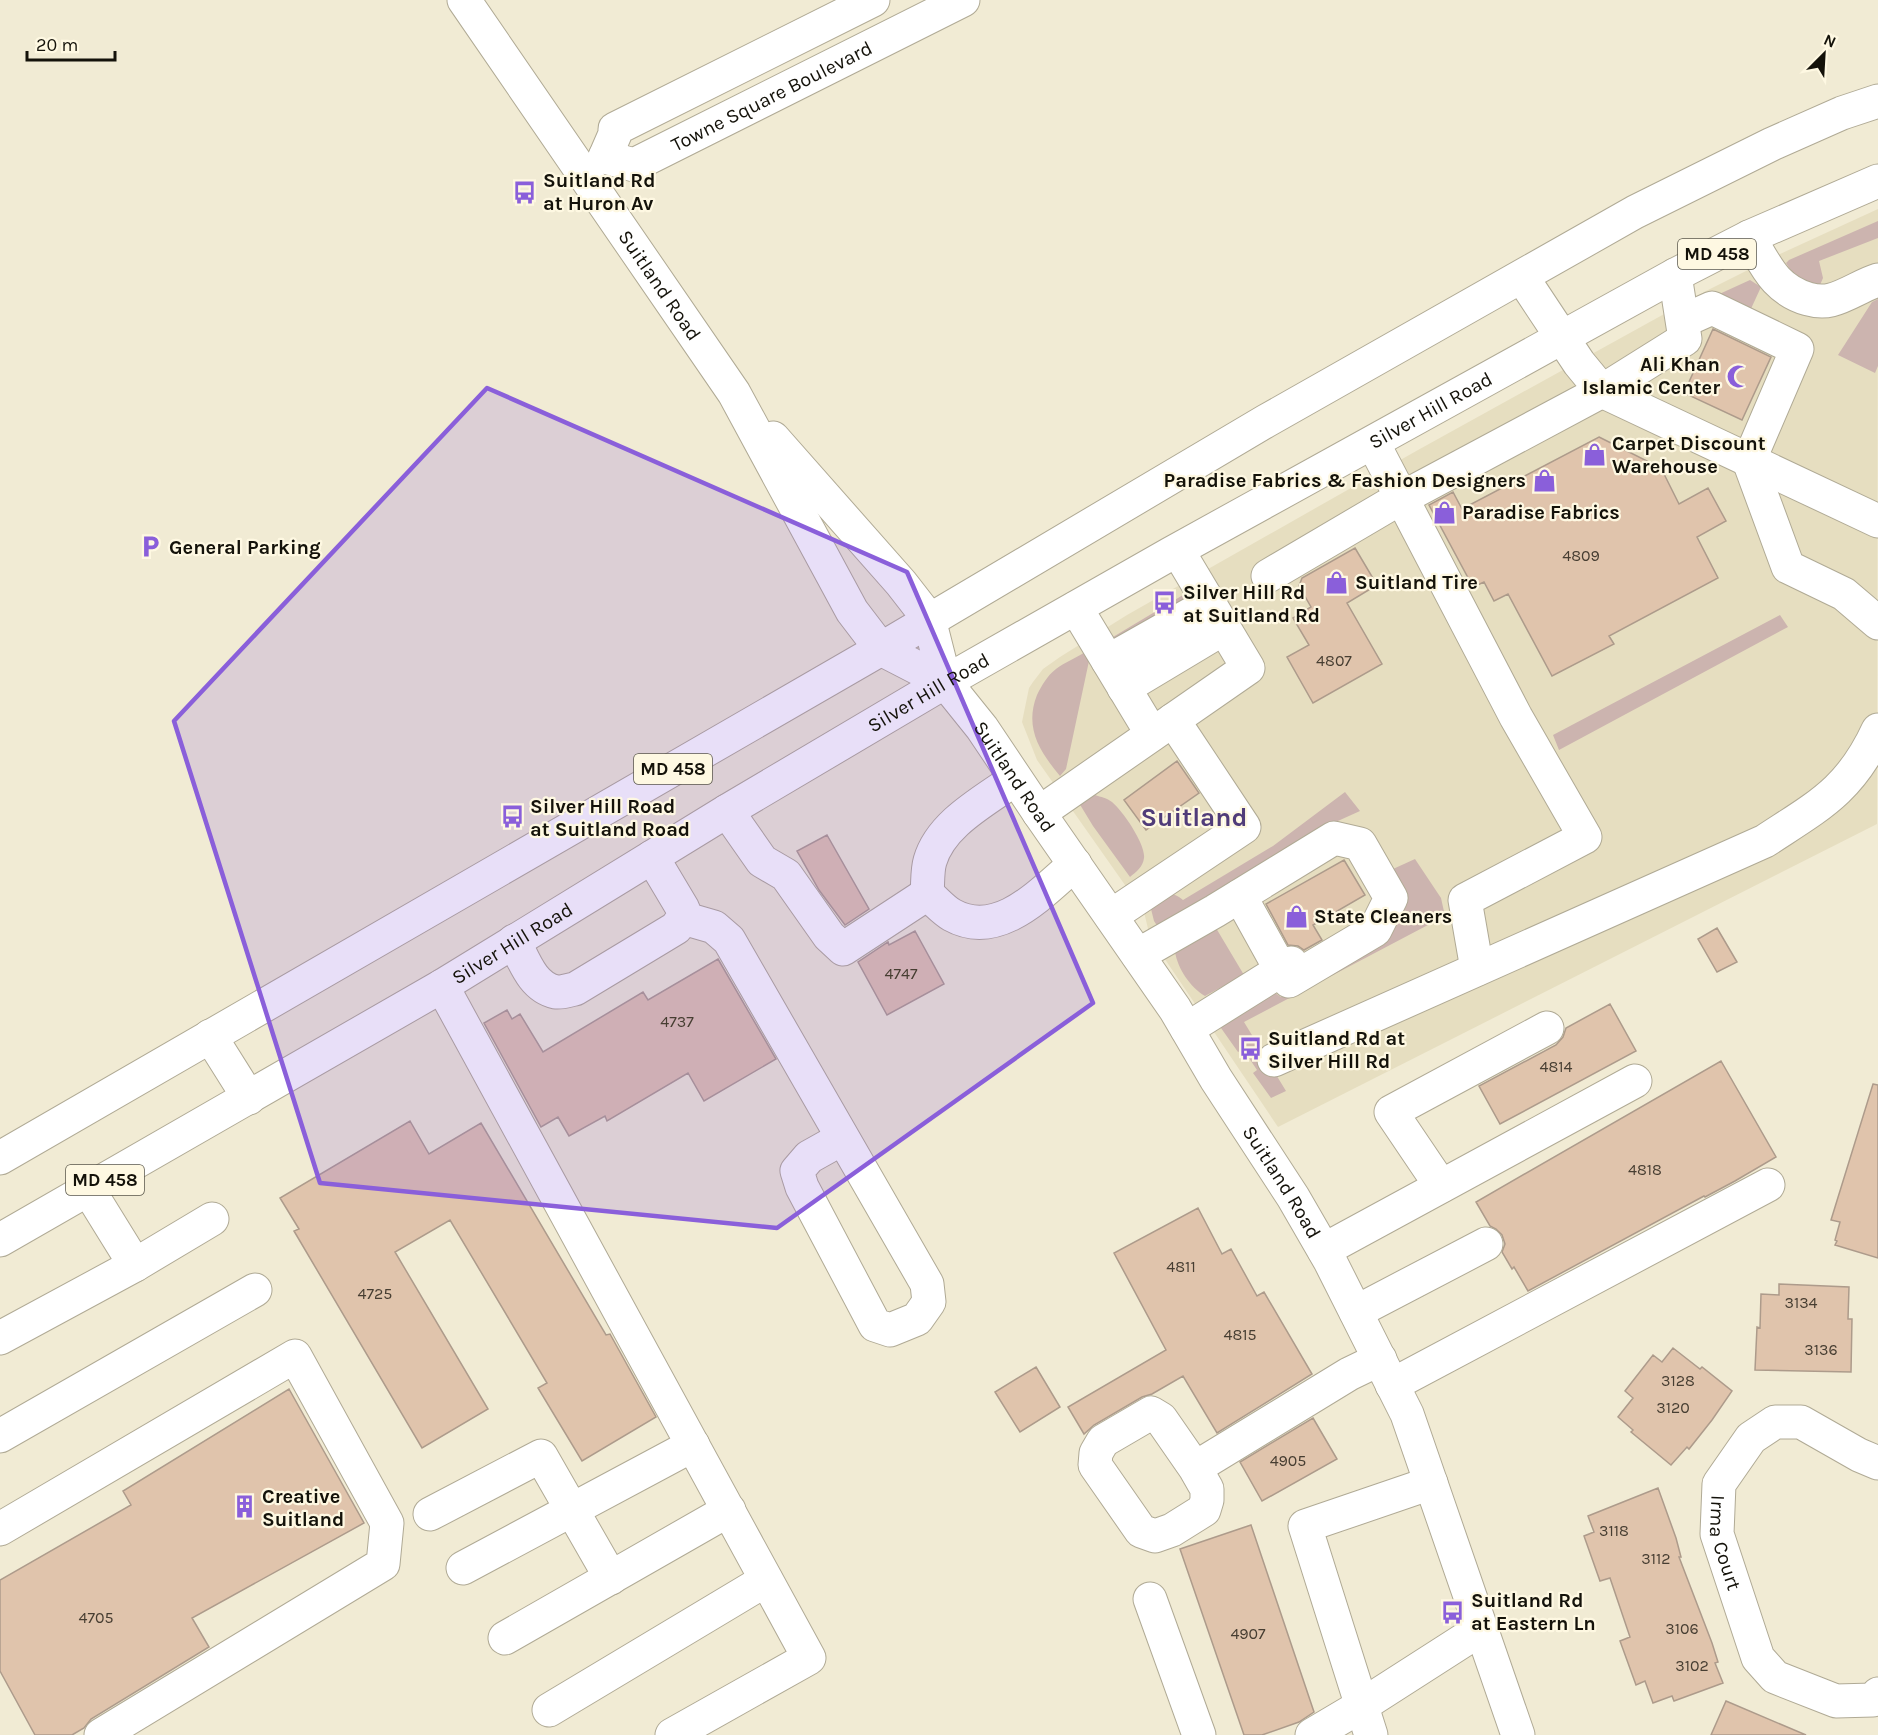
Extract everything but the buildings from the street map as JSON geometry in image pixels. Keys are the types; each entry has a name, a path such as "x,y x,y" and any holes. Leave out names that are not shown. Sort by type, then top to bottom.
{"main road":[{"name":"Suitland Road","path":"464,0 593,163 734,393 852,611 881,649 945,682 982,728 1188,1029 1216,1079 1293,1197 1324,1250 1407,1414 1518,1735"},
{"name":"Towne Square Boulevard","path":"593,163 615,134 615,129 873,0"},
{"name":"Towne Square Boulevard","path":"593,163 634,165 963,0"},
{"name":"MD 458","path":"0,1158 881,649 1266,421 1635,212 1772,144 1842,113 1878,101"},
{"name":"Silver Hill Road","path":"0,1240 442,986 726,811 1076,608 1675,275 1749,237 1878,181"},
{"path":"1749,237 1774,279 1799,296 1827,301 1878,280"},
{"path":"1268,576 1394,502 1602,391 1685,339 1675,275"},
{"path":"1522,277 1562,339 1602,391 1878,520"},
{"path":"1683,321 1712,308 1797,349 1749,461 1788,567 1844,594 1878,623"},
{"name":"Suitland Road","path":"734,393 901,583 929,620 945,682"},
{"path":"1373,443 1394,502 1435,561 1516,717 1585,837 1465,900 1478,969"},
{"path":"1039,813 1248,668 1178,551"},
{"path":"1076,608 1116,675 1244,827 1111,916"},
{"path":"1116,675 1217,616"},
{"path":"1274,1060 1765,841 1827,800 1844,784 1863,760 1878,730"},
{"path":"927,894 929,863 936,846 952,826 1015,779"},
{"path":"726,811 762,861 786,875 829,936 843,949 927,894"},
{"path":"1138,955 1334,838 1360,844 1391,898"},
{"path":"514,941 531,976 541,986 557,992 575,989 676,928 683,918 683,909 652,856"},
{"path":"927,894 951,915 972,921 996,921 1028,904 1075,864"},
{"path":"1240,896 1286,966 1289,981 1375,930 1391,898"},
{"path":"1323,942 1391,898"},
{"path":"683,918 714,927 729,940 843,1138 927,1284 928,1302 917,1319 890,1330 875,1325 802,1187 797,1171 809,1157 843,1138"},
{"path":"1188,1029 1286,966"},
{"path":"442,986 809,1658 672,1735"},
{"path":"1441,1186 1391,1112 1547,1028"},
{"path":"210,1036 249,1098"},
{"path":"1324,1250 1635,1081"},
{"path":"1195,1468 1350,1374 1386,1372 1768,1185"},
{"path":"88,1190 135,1265"},
{"path":"0,1338 135,1265 212,1220"},
{"path":"1356,1312 1486,1244"},
{"path":"0,1436 255,1290"},
{"path":"0,1529 295,1356 387,1523 383,1564 101,1735"},
{"name":"Irma Court","path":"1878,1462 1860,1455 1801,1422 1775,1422 1751,1438 1719,1484 1717,1534 1758,1658 1775,1677 1836,1701 1873,1700 1878,1694"},
{"path":"463,1568 693,1445"},
{"path":"430,1514 541,1456 611,1578"},
{"path":"1366,1720 1305,1526 1431,1483"},
{"path":"505,1638 729,1510"},
{"path":"549,1710 766,1580"},
{"path":"1150,1599 1199,1735"},
{"path":"1312,1735 1366,1720 1481,1629"}],"highlighted area":[{"path":"487,388 907,572 1093,1003 777,1228 320,1183 174,721"}],"shaded area":[{"path":"1878,209 1877,824 1278,1127 1150,937 1144,912 1037,760 1022,722 1029,688 1043,669 1127,615 1418,450 1704,292"},
{"path":"1878,221 1878,238 1819,261 1823,278 1820,285 1812,286 1793,274 1786,263 1789,260"},
{"path":"1750,280 1761,287 1749,313 1715,296"},
{"path":"1878,299 1878,366 1875,373 1838,355 1872,302"},
{"path":"1183,595 1185,604 1119,643 1113,637"},
{"path":"1780,615 1788,627 1559,750 1553,735"},
{"path":"1085,652 1089,661 1066,769 1060,776 1046,758 1036,739 1033,729 1033,707 1039,691 1050,675"},
{"path":"1345,792 1360,811 1329,825 1160,930 1154,921 1150,905 1162,896 1174,894 1183,900 1273,846"},
{"path":"1095,795 1117,806 1133,828 1144,852 1142,864 1130,877 1079,803"},
{"path":"1415,859 1441,898 1445,916 1244,1022 1286,1091 1271,1098 1253,1073 1257,1070 1243,1049 1238,1052 1221,1028 1220,1019 1272,991 1281,997 1388,932 1407,904 1393,869"},
{"path":"1216,928 1244,975 1205,996 1194,988 1186,977 1175,952"}],"place":[{"name":"Suitland Rd at Huron Av","path":"525,192"},
{"name":"Ali Khan Islamic Center","path":"1738,376"},
{"name":"Carpet Discount Warehouse","path":"1594,455"},
{"name":"Paradise Fabrics & Fashion Designers","path":"1544,480"},
{"name":"Paradise Fabrics","path":"1444,512"},
{"name":"General Parking","path":"151,547"},
{"name":"Suitland Tire","path":"1337,582"},
{"name":"Silver Hill Rd at Suitland Rd","path":"1165,603"},
{"name":"Silver Hill Road at Suitland Road","path":"512,817"},
{"name":"State Cleaners","path":"1296,916"},
{"name":"Suitland Rd at Silver Hill Rd","path":"1250,1049"},
{"name":"Creative Suitland","path":"244,1507"},
{"name":"Suitland Rd at Eastern Ln","path":"1453,1612"}],"district":[{"name":"Suitland","path":"1194,817"}]}
